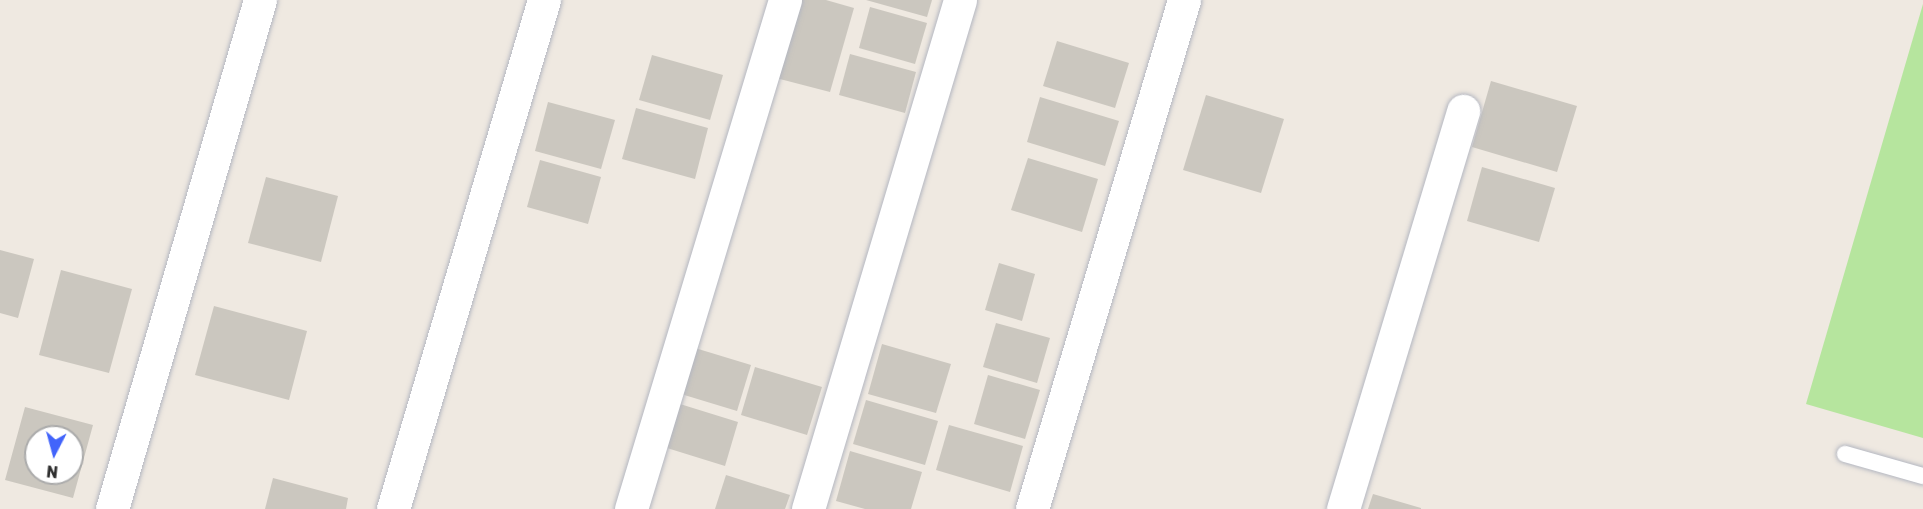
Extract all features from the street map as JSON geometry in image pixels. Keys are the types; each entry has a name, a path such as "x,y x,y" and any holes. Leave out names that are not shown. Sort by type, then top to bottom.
{"street":[{"path":"112,509 260,0"},
{"path":"393,509 544,0"},
{"path":"632,509 785,0"},
{"path":"808,509 960,0"},
{"path":"1032,509 1185,0"},
{"path":"1342,509 1463,111"}],"lane":[{"path":"1845,454 1923,476"}],"green space":[{"path":"1923,4 1923,438 1806,404"}],"building":[{"path":"798,0 826,0 854,8 830,92 776,78"},
{"path":"866,0 932,0 927,17"},
{"path":"870,7 927,23 915,64 859,48"},
{"path":"1057,41 1129,63 1115,108 1043,86"},
{"path":"850,54 916,72 905,113 839,95"},
{"path":"652,55 723,75 710,120 639,100"},
{"path":"1491,81 1577,106 1557,172 1472,147"},
{"path":"1206,95 1284,119 1261,193 1183,170"},
{"path":"1040,97 1119,121 1105,166 1027,142"},
{"path":"548,102 615,120 601,169 535,151"},
{"path":"636,108 708,128 695,179 622,159"},
{"path":"1028,158 1098,179 1082,232 1011,210"},
{"path":"540,160 601,177 588,224 527,207"},
{"path":"1482,167 1555,188 1539,242 1467,221"},
{"path":"266,177 338,196 321,262 248,243"},
{"path":"0,250 34,259 18,318 0,313"},
{"path":"999,263 1035,274 1022,321 985,310"},
{"path":"61,270 132,289 109,373 39,355"},
{"path":"214,306 307,331 289,400 195,375"},
{"path":"996,323 1050,338 1037,383 983,367"},
{"path":"882,344 951,364 936,413 868,394"},
{"path":"695,348 751,365 737,411 681,394"},
{"path":"755,367 822,387 807,435 741,415"},
{"path":"988,375 1040,390 1025,439 974,424"},
{"path":"866,400 938,421 925,465 853,444"},
{"path":"680,404 738,422 725,466 667,448"},
{"path":"25,407 93,425 84,458 84,425 24,425 24,485 77,485 73,498 5,480"},
{"path":"949,425 1023,446 1010,492 936,470"},
{"path":"850,451 922,472 911,509 865,509 836,501"},
{"path":"726,475 790,495 785,509 715,509"},
{"path":"273,478 348,498 346,509 265,509"},
{"path":"1373,494 1421,508 1421,509 1368,509"}]}
